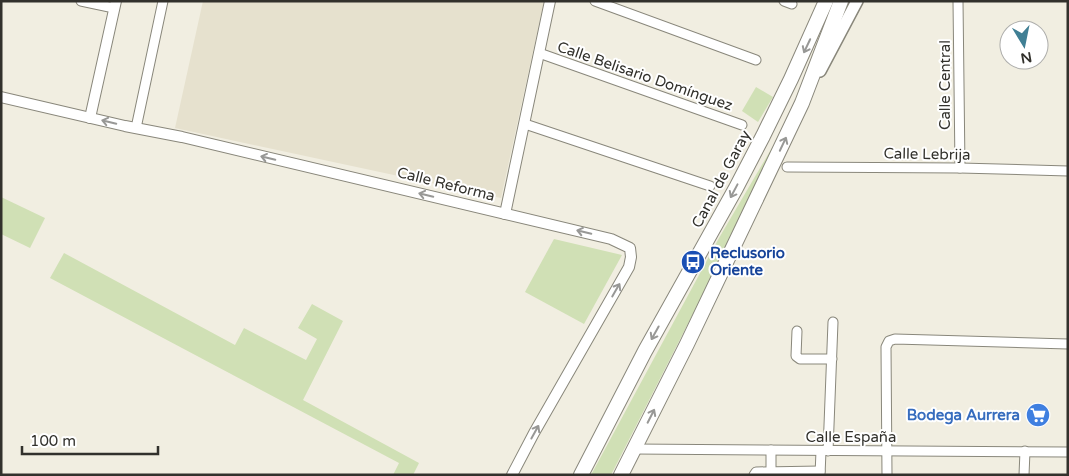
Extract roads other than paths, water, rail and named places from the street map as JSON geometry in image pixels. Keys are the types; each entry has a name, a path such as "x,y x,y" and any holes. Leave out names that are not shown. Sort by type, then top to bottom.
{"highway":[{"path":"621,475 802,103 841,1"},
{"name":"Canal de Garay","path":"581,475 645,351 763,136 799,63 825,2"}],"main road":[{"path":"802,103 857,1"}],"street":[{"path":"81,1 115,4 90,118"},
{"path":"136,128 163,1"},
{"path":"505,214 550,1"},
{"path":"595,1 756,60"},
{"name":"Calle Central","path":"958,1 960,168"},
{"name":"Calle Belisario Domínguez","path":"539,53 742,125"},
{"name":"Calle Reforma","path":"1,97 182,137 611,239 630,248 629,267 512,475"},
{"path":"524,124 710,186"},
{"name":"Calle Lebrija","path":"786,167 1068,171"},
{"path":"754,475 756,472 820,473 825,451 833,322"},
{"path":"797,331 796,356 800,359 832,359"},
{"path":"887,475 886,347 889,341 904,339 1068,344"},
{"name":"Calle España","path":"634,449 1068,452"},
{"path":"770,450 771,473"},
{"path":"1024,475 1025,451"}],"place":[{"name":"Reclusorio Oriente","path":"693,262"},
{"name":"Bodega Aurrera","path":"1038,415"}]}
